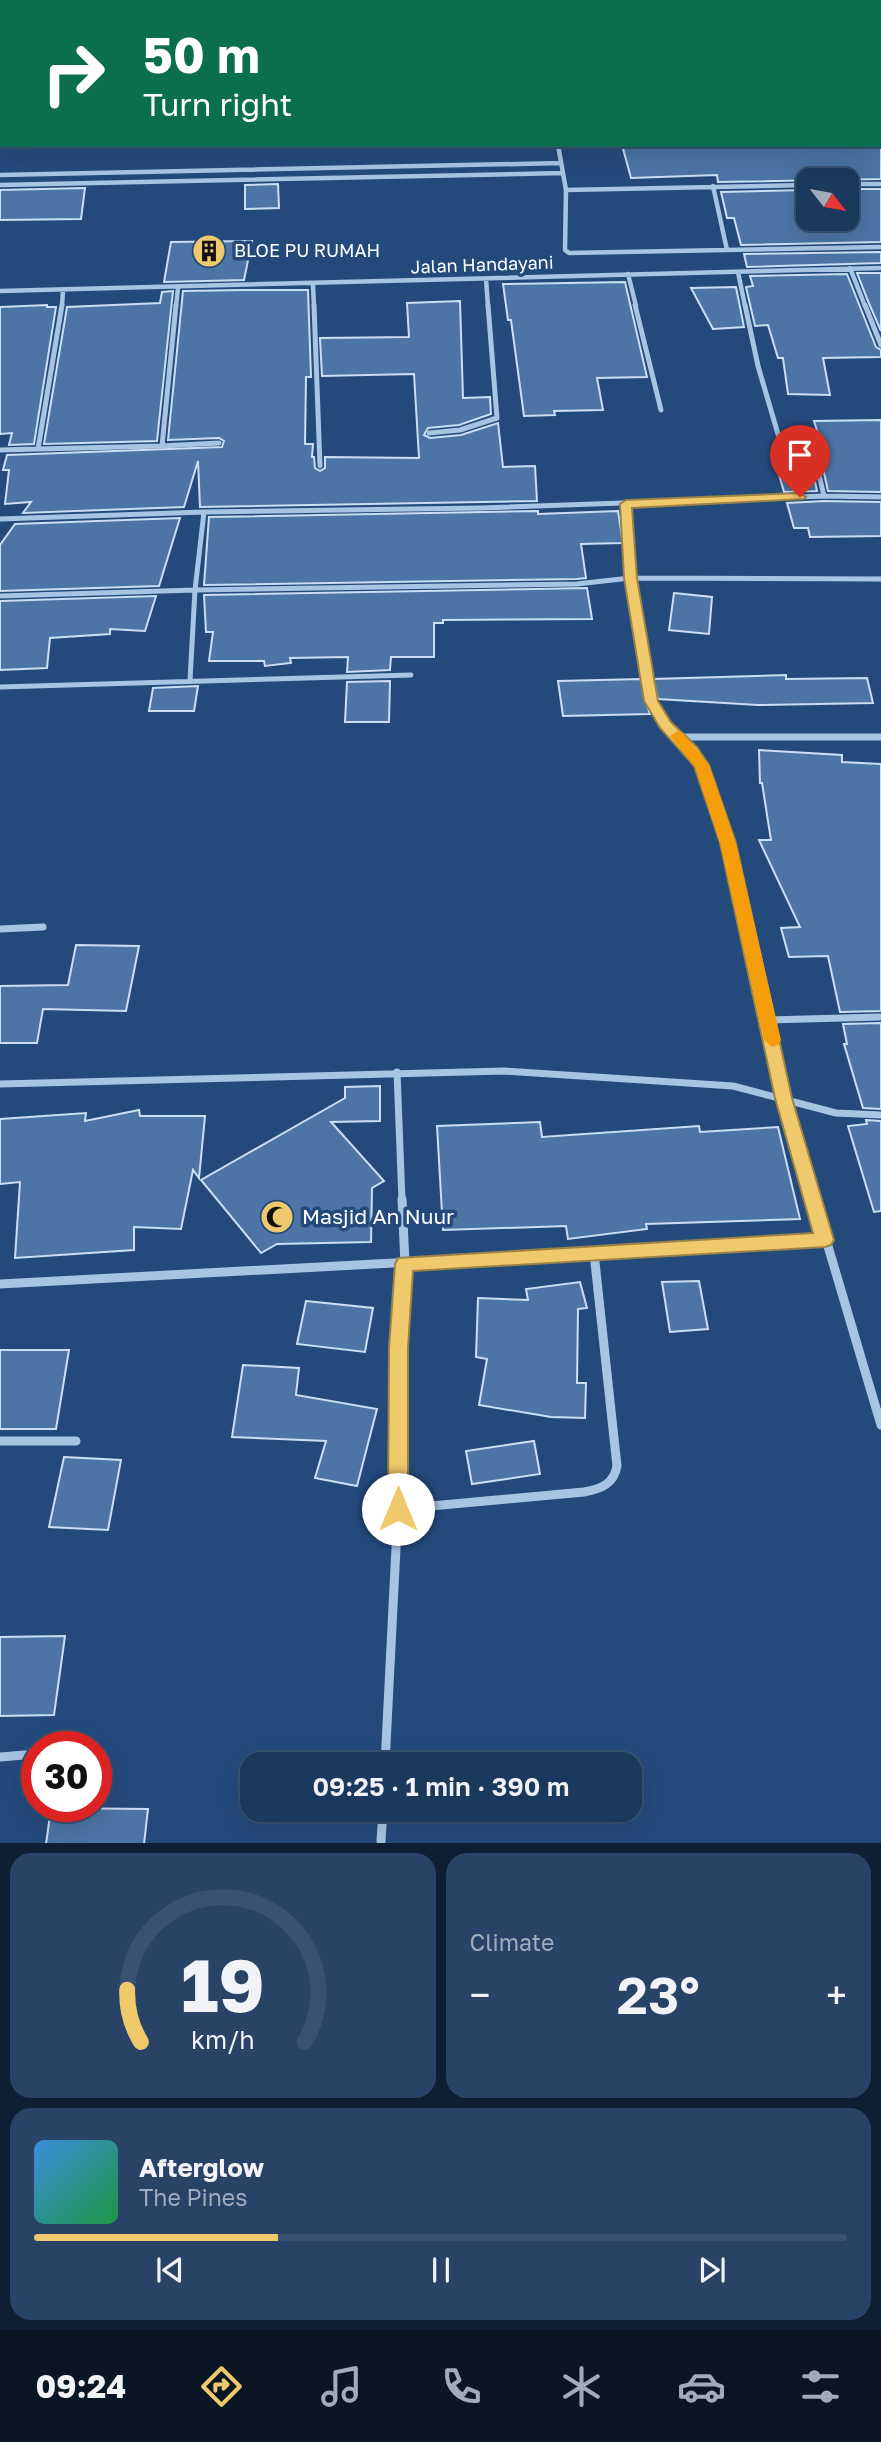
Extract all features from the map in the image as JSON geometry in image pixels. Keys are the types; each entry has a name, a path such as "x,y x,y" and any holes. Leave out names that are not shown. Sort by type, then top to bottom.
{"street":[{"path":"558,147 566,190 565,250 569,253 881,247"},
{"path":"0,175 561,163"},
{"path":"0,185 563,173"},
{"path":"859,184 881,184"},
{"path":"566,190 796,185"},
{"path":"713,186 727,250"},
{"path":"850,268 881,345"},
{"name":"Jalan Handayani","path":"0,291 313,285 881,268"},
{"path":"738,272 758,366 785,458"},
{"path":"628,274 662,410"},
{"path":"429,433 460,430 497,418 486,279"},
{"path":"313,285 320,466"},
{"path":"162,446 178,288"},
{"path":"38,449 60,325 63,290"},
{"path":"0,450 219,443"},
{"path":"817,466 824,496"},
{"path":"0,519 204,512 626,504 824,496 881,497"},
{"path":"626,504 630,578 651,701 666,725 702,765 728,843 784,1098 881,1425"},
{"path":"190,680 195,590 204,512"},
{"path":"0,596 577,584 630,578 881,579"},
{"path":"0,687 411,675"},
{"path":"678,737 881,737"},
{"path":"0,929 43,928"},
{"path":"768,1020 881,1017"},
{"path":"0,1084 504,1071 719,1084 836,1113 881,1115"},
{"path":"386,1752 398,1509 399,1348 405,1264 397,1072"},
{"path":"0,1284 825,1240"},
{"path":"398,1509 583,1492 600,1489 612,1481 617,1474 617,1466 594,1253"},
{"path":"0,1441 76,1441"},
{"path":"0,1757 21,1755"},
{"path":"382,1841 383,1822"}],"building":[{"path":"623,147 881,147 881,179 859,179 859,168 796,168 796,181 718,182 717,175 631,178"},
{"path":"278,184 279,208 245,209 245,185"},
{"path":"85,188 81,219 0,220 0,190"},
{"path":"859,189 881,189 881,242 741,245 734,218 727,218 721,192 796,190 796,231 859,231"},
{"path":"252,241 244,280 164,282 171,242"},
{"path":"881,252 881,263 747,267 744,254"},
{"path":"857,273 881,273 881,331 868,301"},
{"path":"847,274 876,347 881,350 881,357 823,358 830,395 788,394 783,358 778,358 768,325 755,326 746,287 753,286 750,276"},
{"path":"625,282 647,377 597,378 603,410 554,411 555,415 524,416 511,320 508,320 503,284"},
{"path":"736,287 744,327 713,329 691,288"},
{"path":"308,290 311,377 306,377 305,444 313,444 312,457 315,468 320,471 325,468 325,457 419,458 414,374 322,376 320,338 409,337 407,303 460,301 463,398 490,397 491,414 459,425 428,428 424,435 430,438 461,435 498,423 503,467 535,466 537,501 200,507 198,461 184,507 23,513 31,502 5,504 9,470 3,470 7,455 222,447 224,441 219,438 168,440 183,291"},
{"path":"173,291 157,441 44,444 67,307 160,303 162,292"},
{"path":"0,307 56,307 34,444 9,445 12,433 0,434"},
{"path":"881,420 881,492 828,491 822,464 816,461 812,467 817,491 784,492 775,461 826,460 814,421"},
{"path":"881,502 881,536 810,537 808,528 794,528 787,503"},
{"path":"538,511 538,514 618,511 623,543 581,544 586,578 577,579 204,585 209,517"},
{"path":"180,518 159,586 0,591 0,545 15,524"},
{"path":"587,588 592,619 443,620 443,623 434,623 434,657 391,657 390,670 347,672 348,657 290,658 291,663 265,666 264,661 209,661 213,632 206,632 204,595"},
{"path":"674,593 712,597 709,634 669,630"},
{"path":"156,596 145,631 110,629 110,634 50,638 47,668 0,670 0,601"},
{"path":"786,675 786,679 867,678 873,703 758,705 658,699 653,679"},
{"path":"642,679 650,714 563,716 558,681"},
{"path":"390,681 389,722 345,722 347,682"},
{"path":"198,686 194,711 149,711 153,688"},
{"path":"759,750 842,755 842,762 881,764 881,1011 840,1012 828,956 789,957 781,928 800,927 759,840 771,840 760,783"},
{"path":"76,945 139,946 126,1011 43,1009 37,1043 0,1043 0,986 68,985"},
{"path":"881,1023 881,1109 863,1108 844,1044 847,1044 843,1024"},
{"name":"Masjid An Nuur","path":"380,1086 380,1121 331,1122 384,1181 372,1188 371,1242 277,1244 261,1253 201,1180 345,1098 345,1087"},
{"path":"139,1110 140,1116 205,1116 199,1178 193,1170 181,1229 134,1227 134,1250 15,1258 20,1182 0,1184 0,1119 86,1113 85,1121"},
{"path":"866,1120 881,1121 881,1211 874,1212 848,1126 867,1124"},
{"path":"540,1122 542,1137 699,1126 700,1132 778,1127 800,1219 646,1224 647,1229 568,1239 566,1226 443,1230 437,1126"},
{"path":"699,1281 708,1329 670,1332 662,1282"},
{"path":"580,1282 587,1308 578,1309 577,1383 586,1383 585,1418 551,1417 479,1405 487,1359 476,1357 478,1298 528,1300 526,1289"},
{"path":"306,1301 373,1308 365,1352 297,1344"},
{"path":"0,1350 69,1350 56,1429 0,1429"},
{"path":"243,1365 299,1368 296,1395 377,1409 357,1486 315,1478 326,1441 232,1437"},
{"path":"534,1441 540,1474 472,1484 466,1451"},
{"path":"64,1457 121,1460 108,1530 49,1527"},
{"path":"65,1636 54,1715 0,1716 0,1637"},
{"path":"112,1809 148,1809 144,1843 46,1843 49,1822 112,1822"}],"slow traffic":[{"path":"678,736 702,765 728,843 772,1040"}],"place":[{"name":"BLOE PU RUMAH","path":"209,251"},
{"name":"Masjid An Nuur","path":"277,1217"}],"route":[{"path":"398,1509 399,1348 405,1264 825,1240 784,1098 728,843 702,765 666,725 651,701 630,578 626,504 800,497"}]}
